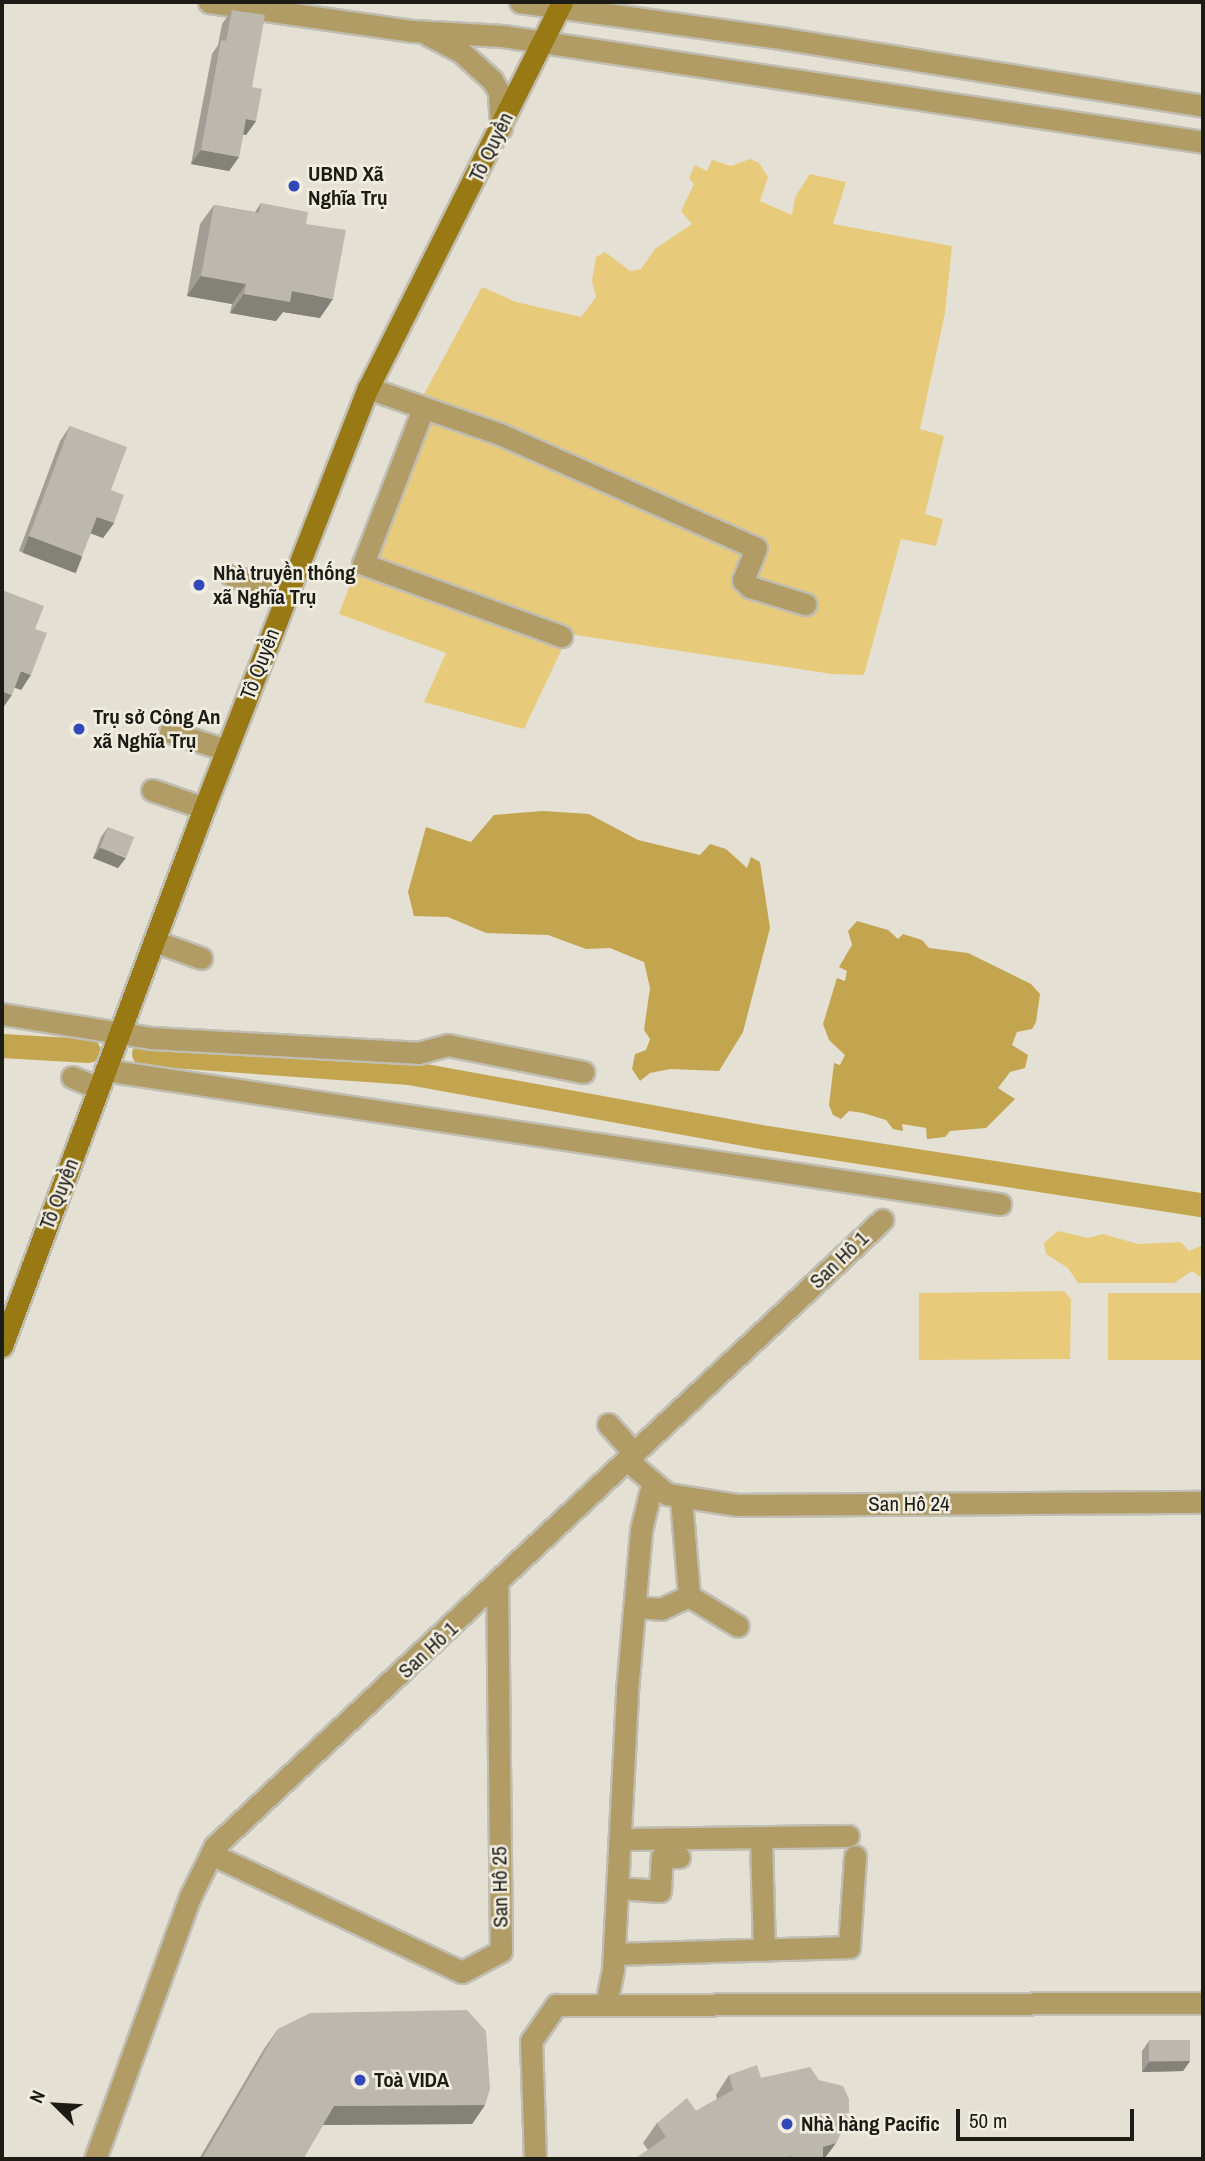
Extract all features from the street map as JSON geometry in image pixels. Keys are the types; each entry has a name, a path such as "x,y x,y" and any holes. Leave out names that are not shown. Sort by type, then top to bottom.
{"main road":[{"name":"Tô Quyền","path":"2,1346 226,750 368,388 500,130 538,44 561,4"}],"street":[{"path":"209,2 347,12 451,45 479,64 499,92 500,130"},
{"path":"413,31 503,36 538,44 1198,141 1203,108 561,4 520,2"},
{"path":"368,388 500,434 756,548 743,580 750,587 805,604"},
{"path":"423,409 363,564 561,636"},
{"path":"231,575 287,596"},
{"path":"170,732 226,750"},
{"path":"152,790 204,808"},
{"path":"154,941 201,958"},
{"path":"2,1014 120,1032 418,1053 448,1045 583,1072"},
{"path":"72,1077 1000,1204"},
{"name":"San Hô 1","path":"95,2159 190,1897 211,1854 881,1220"},
{"name":"San Hô 24","path":"608,1424 652,1485 681,1498 738,1505 1203,1502"},
{"path":"606,2005 614,1954 641,1530 652,1485"},
{"path":"681,1498 689,1596"},
{"name":"San Hô 25","path":"211,1854 461,1972 501,1951 497,1585"},
{"path":"635,1607 662,1609 689,1596"},
{"path":"689,1596 738,1626"},
{"path":"614,1954 849,1947 852,1846 761,1838 620,1839"},
{"path":"761,1838 764,1950"},
{"path":"617,1888 660,1891 662,1857 678,1857"},
{"path":"535,2159 531,2040 556,2005 1203,2003"}],"shaded area":[{"path":"750,159 759,163 768,177 760,201 792,215 795,197 810,174 846,182 833,224 952,246 945,313 920,429 944,436 925,514 943,519 936,546 901,539 864,675 832,674 569,634 524,729 424,702 446,653 339,614 417,407 482,287 516,302 581,317 596,297 592,281 596,257 605,252 630,271 641,269 655,249 692,224 681,211 694,184 689,178 695,165 707,171 712,160 731,166"},
{"path":"543,811 589,814 638,840 700,855 710,844 726,849 747,868 751,857 760,862 770,928 743,1032 719,1071 670,1069 650,1073 640,1081 632,1069 635,1054 646,1050 650,1039 644,1030 650,988 644,962 610,948 586,949 548,935 486,933 448,917 414,916 408,892 426,827 471,842 494,815"},
{"path":"857,921 888,930 898,939 903,934 922,940 929,948 968,953 1031,984 1040,994 1036,1022 1032,1029 1017,1032 1012,1045 1028,1055 1025,1068 1010,1072 998,1088 1015,1099 986,1128 950,1131 945,1137 927,1139 926,1128 902,1124 903,1131 893,1129 886,1120 849,1111 841,1119 833,1115 829,1105 834,1063 840,1065 845,1055 829,1040 823,1024 837,978 845,981 847,971 839,967 852,945 848,931"},
{"path":"1058,1231 1088,1238 1103,1234 1138,1244 1181,1242 1189,1251 1203,1245 1203,1279 1192,1271 1174,1283 1078,1283 1068,1268 1046,1254 1044,1243"},
{"path":"1064,1291 1071,1299 1070,1359 919,1360 919,1293"},
{"path":"1108,1293 1203,1293 1203,1360 1108,1360"}],"building":[{"path":"232,10 265,15 252,87 262,89 256,121 246,119 239,157 201,150 221,40 226,41"},
{"path":"261,203 308,212 306,224 346,230 333,299 292,291 290,302 244,294 246,284 201,276 214,205 259,213"},
{"path":"70,426 127,447 111,490 124,495 114,523 97,517 82,556 29,536"},
{"path":"2,590 44,606 35,629 47,633 31,675 21,671 12,695 2,691"},
{"path":"108,827 134,837 126,858 100,848"},
{"name":"Toà VIDA","path":"467,2010 486,2031 490,2089 485,2105 334,2106 303,2159 202,2159 278,2029 310,2013"},
{"path":"1149,2040 1190,2040 1190,2061 1149,2061"},
{"path":"757,2065 761,2078 810,2067 819,2080 843,2086 849,2099 849,2118 836,2143 823,2147 823,2159 793,2159 792,2156 776,2159 635,2159 666,2137 657,2123 687,2098 696,2111 733,2090 729,2075"}],"waterway":[{"path":"2,1046 89,1051"},
{"path":"144,1054 409,1073 768,1138 1203,1205"}],"place":[{"name":"UBND Xã Nghĩa Trụ","path":"294,186"},
{"name":"Nhà truyền thống xã Nghĩa Trụ","path":"199,585"},
{"name":"Trụ sở Công An xã Nghĩa Trụ","path":"79,729"},
{"name":"Toà VIDA","path":"360,2080"},
{"name":"Nhà hàng Pacific","path":"787,2124"}]}
